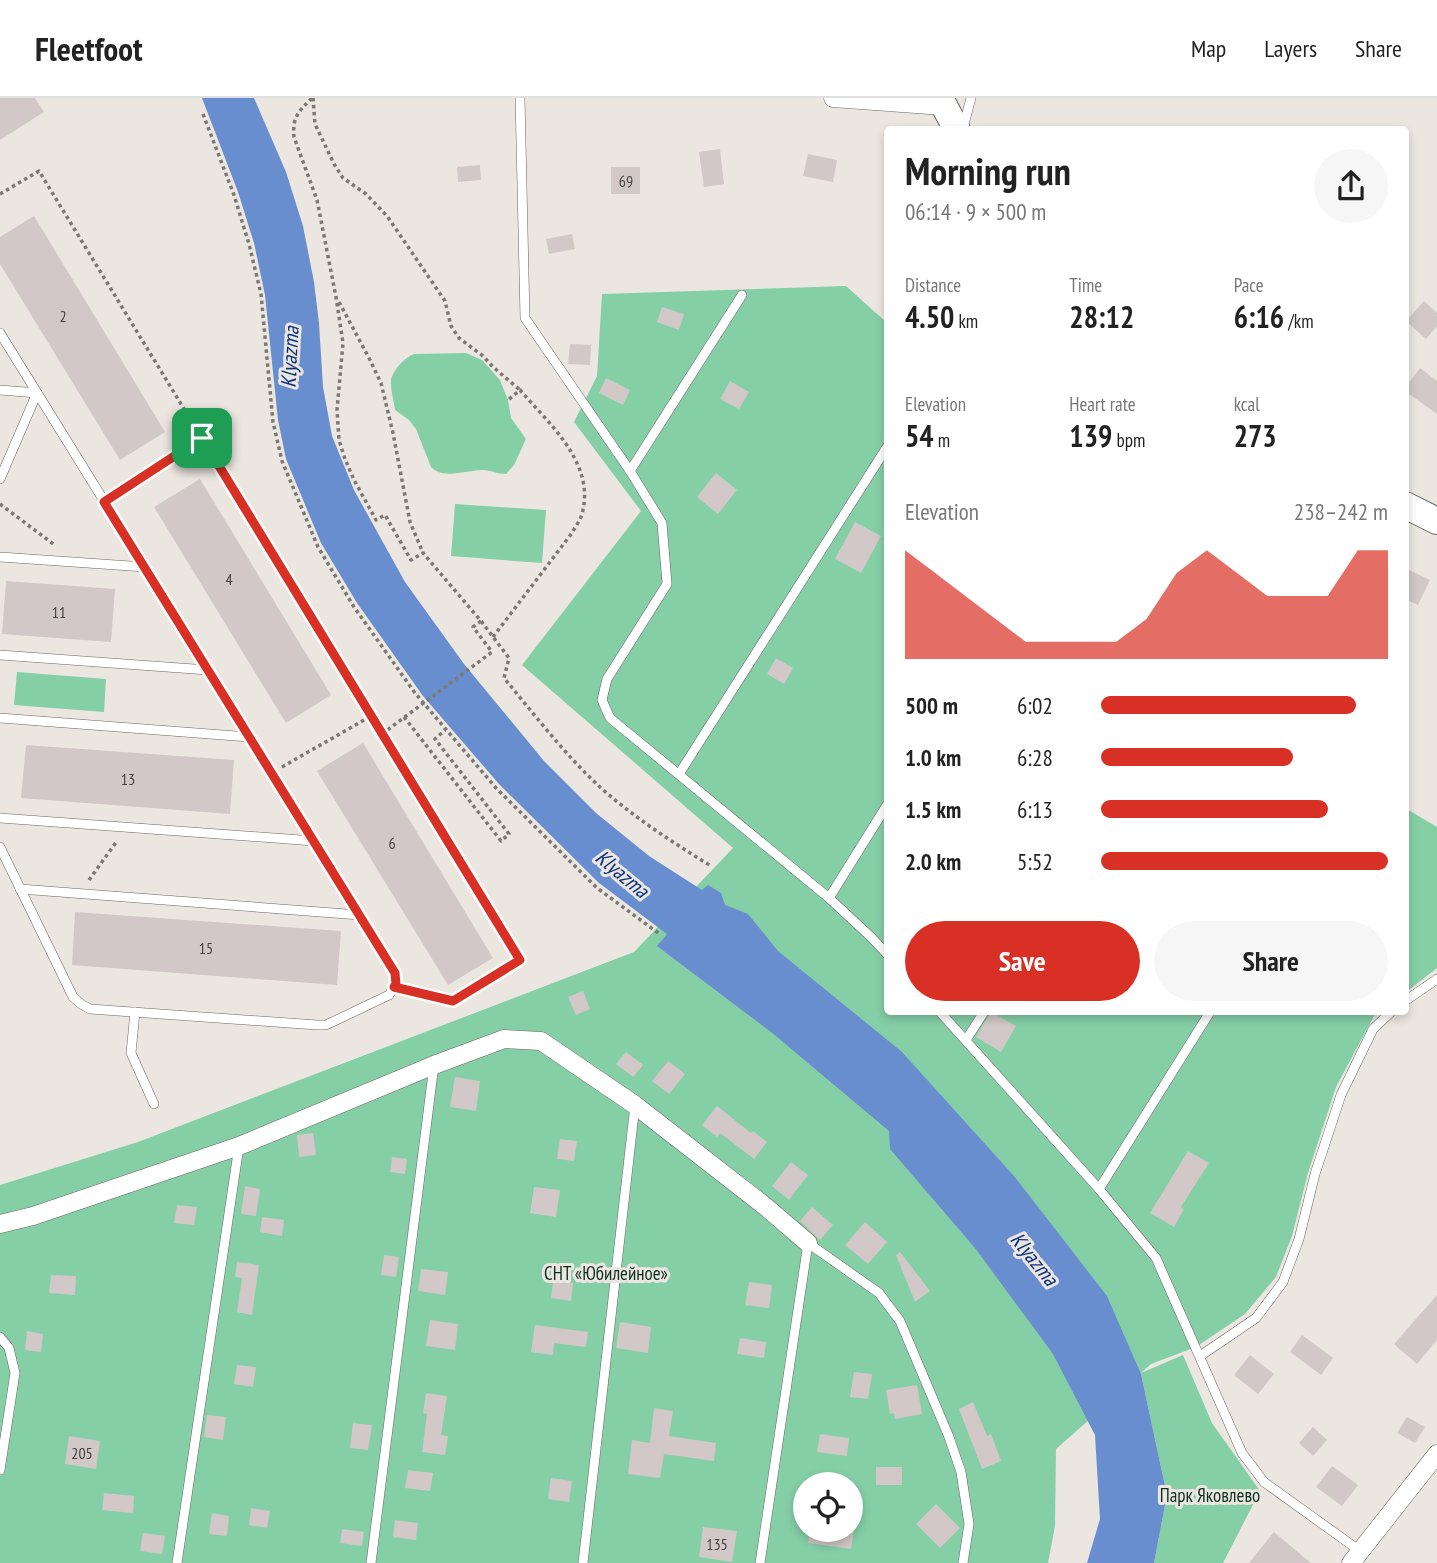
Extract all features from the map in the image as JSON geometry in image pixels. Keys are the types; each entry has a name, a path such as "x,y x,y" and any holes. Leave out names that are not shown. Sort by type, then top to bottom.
{"main road":[{"path":"942,102 957,126"},
{"path":"1409,507 1437,521"}],"street":[{"path":"832,98 942,102"},
{"path":"0,1224 33,1216 239,1146 434,1065 505,1039 541,1041 635,1105 808,1243"},
{"path":"1356,1557 1437,1454"}],"lane":[{"path":"520,98 525,318 630,471 662,523 667,584 607,679 602,700 610,718 829,898 884,951"},
{"path":"961,126 971,98"},
{"path":"630,471 742,295"},
{"path":"0,333 360,915 395,973 396,984 389,995 326,1025 90,1009 73,998 0,847"},
{"path":"0,390 37,393"},
{"path":"0,479 37,393"},
{"path":"679,774 884,452"},
{"path":"0,557 145,567"},
{"path":"0,655 208,670"},
{"path":"0,718 249,737"},
{"path":"829,898 884,810"},
{"path":"0,818 314,841"},
{"path":"20,889 360,915"},
{"path":"1409,998 1437,979"},
{"path":"135,1012 131,1053 155,1104"},
{"path":"943,1015 1099,1189 1156,1258 1242,1453 1264,1482 1356,1557"},
{"path":"967,1040 982,1015"},
{"path":"1099,1189 1208,1015"},
{"path":"1200,1356 1256,1318 1283,1282 1299,1239 1315,1174 1341,1095 1373,1029 1388,1015"},
{"path":"371,1563 434,1065"},
{"path":"583,1563 635,1105"},
{"path":"177,1563 239,1146"},
{"path":"760,1563 808,1243 879,1293 900,1321 961,1472 969,1524 963,1563"},
{"path":"0,1337 9,1348 15,1373 0,1470"}],"path":[{"path":"312,98 295,118 293,126 294,137 317,200 343,343 337,410 339,440 345,459 376,520 385,515 411,560 423,553"},
{"path":"312,98 315,124 342,178 366,194 387,216 445,301 451,326 459,338 520,390 562,439 573,454 584,486 581,517 572,533 493,638"},
{"path":"203,114 234,195 261,294 273,422 282,461 318,547 354,607 415,693 496,788 597,888 661,935"},
{"path":"0,194 39,171 520,960 453,1001 394,987"},
{"path":"336,298 381,383 410,522 423,553 509,658 504,678 598,785 652,828 711,866"},
{"path":"508,400 520,390"},
{"path":"104,502 202,438"},
{"path":"0,504 77,562"},
{"path":"382,734 492,652 473,626 481,621"},
{"path":"272,773 371,716"},
{"path":"404,717 501,841 509,834 435,739 446,730"},
{"path":"79,893 127,827"}],"green space":[{"name":"СНТ «Юбилейное»","path":"846,286 884,320 884,1015 1376,1015 1336,1087 1308,1173 1292,1236 1276,1277 1245,1314 1196,1347 1151,1364 1141,1373 1183,1355 1212,1423 1260,1491 1223,1563 1154,1563 1167,1495 1141,1374 1056,1449 1055,1526 1048,1563 0,1563 0,1185 138,1142 634,952 733,848 522,665 641,511 574,422 597,376 602,294"},
{"path":"466,353 482,360 500,380 508,400 511,418 526,439 514,465 506,474 483,470 449,474 436,471 431,467 416,429 395,410 391,380 397,368 407,358 414,354"},
{"path":"455,504 546,510 542,563 451,556"},
{"path":"17,672 106,679 104,712 14,705"},
{"path":"1409,810 1437,827 1437,968 1409,990"}],"water":[{"name":"Klyazma","path":"202,98 254,98 286,172 303,226 314,282 323,387 332,436 354,490 405,582 464,664 544,761 596,813 649,856 702,890 708,885 721,893 725,905 748,914 778,951 902,1052 1014,1176 1107,1296 1141,1374 1167,1495 1154,1563 1087,1563 1100,1519 1095,1435 1053,1354 975,1248 890,1149 889,1131 771,1032 657,946 667,934 599,883 499,784 423,696 357,603 321,543 286,459 278,420 265,295 254,243 238,192"}],"building":[{"path":"0,98 35,98 44,112 0,140"},
{"path":"720,149 724,184 704,187 699,152"},
{"path":"808,154 837,160 833,182 803,176"},
{"path":"480,165 481,180 458,182 457,167"},
{"path":"611,167 640,167 640,194 611,194"},
{"path":"34,216 165,432 120,460 0,264 0,237"},
{"path":"572,234 575,249 549,254 546,239"},
{"path":"1424,301 1437,313 1437,326 1426,339 1409,324 1409,318"},
{"path":"662,307 684,314 679,330 657,322"},
{"path":"570,344 591,345 590,365 568,364"},
{"path":"1420,368 1437,381 1437,414 1409,394 1409,383"},
{"path":"606,378 630,390 623,405 599,393"},
{"path":"730,381 749,392 739,409 720,399"},
{"path":"716,473 737,490 718,514 697,497"},
{"path":"200,479 331,695 286,723 154,507"},
{"path":"855,522 881,536 861,573 835,559"},
{"path":"1409,570 1430,580 1418,605 1409,601"},
{"path":"6,581 115,589 111,642 2,634"},
{"path":"776,658 793,668 784,684 767,674"},
{"path":"363,743 493,958 448,985 317,771"},
{"path":"26,745 234,760 230,814 21,798"},
{"path":"75,912 341,931 337,985 72,965"},
{"path":"583,991 590,1009 576,1015 568,997"},
{"path":"989,1015 996,1015 1016,1026 1001,1052 976,1037"},
{"path":"626,1052 643,1065 633,1077 616,1064"},
{"path":"668,1061 685,1074 669,1094 652,1081"},
{"path":"455,1077 480,1081 476,1111 450,1107"},
{"path":"717,1106 767,1142 754,1159 720,1133 717,1137 702,1125"},
{"path":"313,1133 316,1155 299,1157 297,1135"},
{"path":"560,1139 577,1141 574,1161 557,1159"},
{"path":"1188,1151 1209,1163 1181,1207 1184,1209 1174,1227 1150,1213"},
{"path":"392,1157 407,1159 405,1174 390,1172"},
{"path":"791,1162 808,1175 789,1200 772,1186"},
{"path":"245,1186 260,1189 256,1216 241,1214"},
{"path":"534,1187 560,1190 556,1217 530,1213"},
{"path":"177,1205 197,1207 194,1225 174,1223"},
{"path":"812,1207 833,1225 820,1240 800,1221"},
{"path":"262,1217 284,1220 282,1236 260,1232"},
{"path":"865,1222 887,1242 868,1264 845,1245"},
{"path":"900,1252 930,1291 915,1302 896,1255"},
{"path":"384,1255 399,1257 396,1277 381,1275"},
{"path":"237,1262 259,1265 252,1315 237,1312 242,1278 235,1277"},
{"path":"421,1269 448,1272 445,1295 418,1291"},
{"path":"51,1275 76,1276 75,1295 49,1293"},
{"path":"553,1281 573,1283 571,1301 551,1298"},
{"path":"749,1282 772,1285 769,1308 745,1305"},
{"path":"1437,1295 1437,1340 1417,1364 1394,1344"},
{"path":"430,1320 458,1324 455,1350 426,1346"},
{"path":"620,1322 651,1327 648,1353 616,1348"},
{"path":"535,1325 588,1332 586,1347 554,1343 553,1355 531,1352"},
{"path":"27,1331 43,1334 41,1352 25,1350"},
{"path":"1302,1335 1333,1358 1321,1375 1290,1352"},
{"path":"740,1338 766,1342 764,1358 737,1354"},
{"path":"1250,1355 1274,1374 1258,1394 1234,1375"},
{"path":"237,1365 256,1367 253,1387 234,1384"},
{"path":"854,1372 872,1374 868,1399 850,1397"},
{"path":"917,1385 922,1414 895,1419 894,1413 890,1414 886,1390"},
{"path":"426,1393 447,1396 441,1435 448,1436 445,1455 422,1452 427,1414 423,1413"},
{"path":"973,1402 987,1436 991,1434 1001,1461 982,1469 959,1409"},
{"path":"654,1408 673,1411 669,1436 716,1443 714,1461 664,1454 660,1478 628,1474 632,1440 650,1443"},
{"path":"207,1415 226,1417 223,1440 204,1437"},
{"path":"1407,1417 1425,1427 1415,1443 1397,1433"},
{"path":"353,1423 372,1425 368,1450 350,1448"},
{"path":"1313,1427 1327,1440 1313,1456 1299,1443"},
{"path":"820,1434 849,1438 847,1456 817,1452"},
{"path":"69,1436 100,1441 96,1469 65,1464"},
{"path":"1332,1466 1358,1485 1342,1506 1316,1487"},
{"path":"876,1467 902,1467 902,1485 876,1485"},
{"path":"408,1470 433,1473 430,1491 405,1488"},
{"path":"551,1478 572,1481 569,1502 548,1499"},
{"path":"104,1493 134,1496 133,1513 102,1510"},
{"path":"936,1504 960,1528 940,1548 916,1524"},
{"path":"251,1508 270,1511 267,1528 249,1525"},
{"path":"212,1513 229,1516 227,1536 209,1534"},
{"path":"395,1520 418,1523 416,1540 393,1537"},
{"path":"703,1527 737,1531 732,1562 699,1557"},
{"path":"342,1529 364,1532 362,1546 340,1543"},
{"path":"1274,1532 1311,1563 1249,1563"},
{"path":"143,1533 165,1536 162,1554 140,1551"},
{"path":"808,1542 852,1542 851,1549"}],"route":[{"path":"202,438 520,960 453,1001 394,987 395,973 104,502 202,438"}],"park label":[{"name":"Парк Яковлево","path":"1210,1495"}]}
